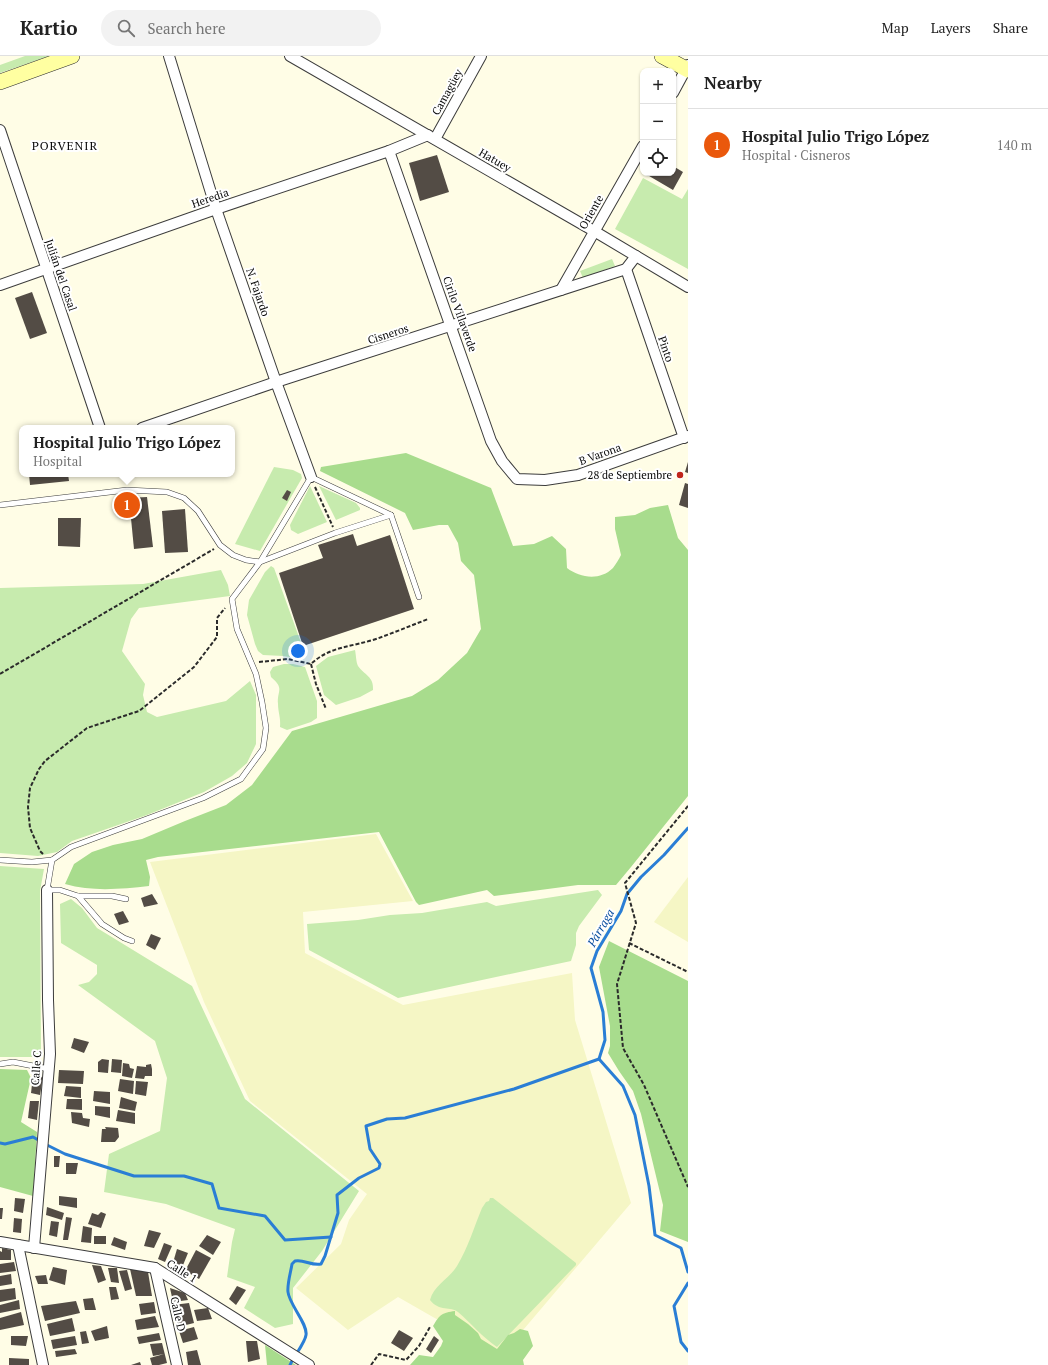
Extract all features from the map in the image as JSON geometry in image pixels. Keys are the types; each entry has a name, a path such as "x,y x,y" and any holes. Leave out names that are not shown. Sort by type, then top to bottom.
{"street":[{"path":"0,82 70,56"},
{"name":"N. Fajardo","path":"168,56 216,208 276,382 311,477"},
{"name":"Hatuey","path":"290,56 594,231 688,287"},
{"name":"Camagüey","path":"431,137 481,56"},
{"path":"662,56 688,68 676,88"},
{"name":"Julián del Casal","path":"0,130 99,425"},
{"name":"Heredia","path":"0,285 216,208 431,137"},
{"name":"Cirilo Villaverde","path":"389,151 491,441 502,461 517,479"},
{"name":"Oriente","path":"561,290 640,151"},
{"path":"626,269 636,256"},
{"name":"Cisneros","path":"151,425 276,382 626,269"},
{"name":"Pinto","path":"626,269 686,437"},
{"name":"B Varona","path":"517,479 545,480 578,475 686,437"},
{"name":"Calle C","path":"34,1248 50,1054 47,890"},
{"name":"Calle 1","path":"0,1242 155,1268 305,1363"},
{"path":"18,1245 43,1365"},
{"name":"Calle D","path":"155,1268 178,1365"}],"lane":[{"path":"0,860 32,862 52,860 71,847 203,798 241,778 263,749 266,728 256,674 237,629 232,599 260,562 311,477 391,515 419,597"},
{"path":"0,504 127,490 167,492 184,498 198,511 220,545 233,555 246,560 260,562 335,533 391,515"},
{"path":"52,860 47,890 60,890 78,896 112,896 126,899"},
{"path":"78,896 102,924 124,938 132,941"},
{"path":"0,1064 13,1062 49,1069"}],"path":[{"path":"311,477 335,533"},
{"path":"0,674 220,545"},
{"path":"52,860 40,852 30,828 28,807 30,788 39,768 45,761 87,728 139,711 194,668 217,637 217,618 232,599"},
{"path":"311,664 318,657 329,651 374,639 428,619"},
{"path":"252,663 288,659 311,664"},
{"path":"311,664 316,684 326,709"},
{"path":"688,806 625,882 636,923 629,943 630,947 617,984 623,1048 644,1085 688,1187"},
{"path":"629,943 688,972"},
{"path":"371,1365 379,1354 406,1360 419,1346 430,1327"}],"green space":[{"path":"25,56 49,56 0,73 0,65"},
{"path":"643,178 682,199 688,189 688,269 615,229"},
{"path":"612,259 615,266 583,278 580,271"},
{"path":"406,453 491,488 513,546 534,544 552,536 566,549 567,568 584,576 590,577 602,575 608,572 613,568 620,557 621,555 615,529 615,517 635,515 650,508 668,505 678,538 688,550 688,796 616,885 578,885 494,896 487,890 419,905 379,832 158,857 146,860 150,877 149,886 118,889 96,889 76,887 65,884 74,864 92,852 113,845 142,839 226,805 252,785 292,731 412,696 438,680 467,653 481,629 474,575 461,561 458,543 448,525 439,525 413,530 405,513 320,471 321,467"},
{"path":"274,467 293,470 301,474 302,478 260,551 235,544"},
{"path":"310,486 327,522 298,534 291,530 290,525"},
{"path":"319,486 356,503 360,510 336,520"},
{"path":"271,566 274,568 304,651 303,659 263,655 258,651 255,644 247,615 249,600 265,572"},
{"path":"221,570 228,585 230,596 139,608 131,619 122,651 145,684 143,695 147,712 157,717 226,701 250,681 256,695 256,744 247,763 232,776 204,792 147,815 72,841 57,852 38,856 0,853 0,588 143,584"},
{"path":"355,650 358,666 372,682 373,690 360,697 336,705 324,695 316,666 328,657"},
{"path":"284,664 293,664 305,667 317,701 317,718 311,722 287,730 280,727 278,704 279,687 271,677 270,672 273,667"},
{"path":"376,834 413,901 303,912 305,953 403,1005 572,973 575,1020 631,1203 501,1356 398,1297 348,1330 296,1288 341,1244 349,1220 367,1194 250,1101 204,1002 150,862"},
{"path":"0,866 44,869 40,891 41,1057 0,1057"},
{"path":"688,877 688,942 654,922"},
{"path":"598,890 602,895 579,926 576,933 576,945 571,961 398,998 309,950 307,924 422,913 487,902 496,906"},
{"path":"71,899 82,908 97,928 192,986 245,1099 359,1191 322,1251 293,1288 293,1324 275,1328 244,1308 255,1287 227,1277 235,1229 166,1204 104,1192 109,1154 160,1131 167,1078 155,1041 78,985 89,982 97,974 97,965 61,943 60,904"},
{"path":"609,941 688,981 688,1242 660,1231 663,1205 641,1114 633,1091 608,1053 610,1046 610,1026 599,967"},
{"path":"0,1069 27,1070 31,1078 21,1122 37,1132 33,1196 0,1187"},
{"path":"490,1198 493,1198 576,1263 576,1265 497,1347 486,1339 458,1312 452,1309 437,1306 430,1300 438,1286 457,1266 468,1245 482,1208"},
{"path":"455,1311 455,1315 478,1333 481,1339 497,1349 508,1335 520,1329 528,1331 533,1346 523,1360 524,1365 410,1365 419,1355 433,1357 443,1341 433,1326 442,1315 447,1312"},
{"path":"265,1345 296,1365 267,1365"}],"building":[{"path":"437,155 449,192 420,201 409,163"},
{"path":"676,168 683,172 673,190 649,176 676,176"},
{"path":"32,292 47,333 30,339 15,298"},
{"path":"688,462 688,473 685,472"},
{"path":"29,477 68,477 69,481 30,485"},
{"path":"685,483 688,484 688,508 679,505"},
{"path":"287,490 291,492 287,501 282,498"},
{"path":"147,497 153,547 134,549 129,498"},
{"path":"185,509 188,552 165,553 162,511"},
{"path":"58,518 81,518 80,547 58,546"},
{"path":"353,534 357,546 390,535 414,609 303,646 279,573 323,558 318,545"},
{"path":"152,894 158,904 144,907 141,898"},
{"path":"123,911 129,922 119,925 114,914"},
{"path":"151,934 161,938 155,950 146,945"},
{"path":"74,1038 89,1042 84,1053 71,1048"},
{"path":"102,1059 109,1060 108,1073 98,1072 98,1062"},
{"path":"112,1059 122,1060 121,1073 111,1072"},
{"path":"123,1063 129,1064 130,1068 134,1069 132,1078 122,1076"},
{"path":"151,1064 152,1076 145,1076 144,1079 135,1078 137,1066 146,1067 146,1065"},
{"path":"59,1070 84,1071 83,1084 58,1083"},
{"path":"33,1076 43,1077 40,1095 31,1093"},
{"path":"120,1079 134,1081 133,1094 118,1091"},
{"path":"136,1081 148,1082 146,1096 135,1094"},
{"path":"66,1086 81,1087 81,1098 64,1096"},
{"path":"94,1091 110,1092 110,1104 93,1101"},
{"path":"121,1097 137,1102 135,1111 119,1108"},
{"path":"67,1099 82,1099 82,1110 66,1109"},
{"path":"30,1101 39,1101 37,1120 28,1118"},
{"path":"95,1106 110,1107 110,1118 95,1115"},
{"path":"118,1110 135,1113 135,1124 116,1121"},
{"path":"71,1112 82,1113 83,1118 90,1119 89,1127 72,1123"},
{"path":"105,1127 118,1128 119,1137 115,1142 101,1142 102,1129 106,1129"},
{"path":"54,1156 60,1156 59,1167 54,1167"},
{"path":"66,1163 78,1163 76,1174 66,1174"},
{"path":"59,1196 77,1198 77,1208 59,1205"},
{"path":"15,1198 25,1199 23,1213 14,1211"},
{"path":"47,1207 64,1213 62,1220 46,1215"},
{"path":"0,1208 3,1208 2,1219 0,1219"},
{"path":"101,1212 106,1214 101,1228 88,1224 92,1213 98,1215"},
{"path":"66,1217 72,1218 68,1240 63,1240"},
{"path":"14,1218 22,1219 21,1233 13,1232"},
{"path":"51,1221 59,1222 57,1237 49,1235"},
{"path":"83,1226 92,1228 91,1243 81,1242"},
{"path":"149,1230 161,1233 154,1248 144,1246"},
{"path":"207,1235 221,1242 213,1255 199,1246"},
{"path":"94,1236 106,1236 106,1244 94,1244"},
{"path":"114,1237 127,1242 125,1250 111,1245"},
{"path":"164,1243 172,1246 165,1262 158,1259"},
{"path":"2,1248 11,1250 11,1260 0,1260 0,1251 2,1252"},
{"path":"177,1249 188,1253 181,1270 172,1266"},
{"path":"196,1250 211,1258 199,1279 185,1271"},
{"path":"14,1262 16,1271 0,1273 0,1264"},
{"path":"92,1265 101,1266 106,1280 98,1283"},
{"path":"53,1267 67,1270 65,1285 49,1280"},
{"path":"108,1268 117,1268 119,1283 111,1282"},
{"path":"130,1269 148,1272 152,1296 136,1296"},
{"path":"127,1270 132,1289 125,1291 119,1271"},
{"path":"11,1274 12,1284 0,1286 0,1276"},
{"path":"46,1275 48,1284 38,1284 35,1276"},
{"path":"237,1286 246,1290 236,1305 229,1299"},
{"path":"109,1287 116,1287 119,1299 111,1300"},
{"path":"15,1288 16,1299 0,1302 0,1290"},
{"path":"170,1288 185,1293 188,1300 173,1302"},
{"path":"93,1298 96,1310 85,1310 83,1299"},
{"path":"19,1300 20,1309 0,1313 0,1305"},
{"path":"76,1301 80,1313 45,1321 41,1306"},
{"path":"154,1302 156,1313 141,1315 139,1304"},
{"path":"189,1303 194,1323 178,1327 173,1305"},
{"path":"208,1308 212,1319 197,1321 194,1310"},
{"path":"21,1312 24,1325 0,1330 0,1318"},
{"path":"155,1316 159,1327 137,1330 135,1320"},
{"path":"72,1318 75,1331 50,1336 47,1324"},
{"path":"107,1326 109,1338 95,1341 91,1331"},
{"path":"194,1327 198,1339 183,1343 179,1331"},
{"path":"399,1330 413,1338 404,1351 391,1343"},
{"path":"86,1331 89,1343 82,1344 80,1332"},
{"path":"159,1333 161,1340 139,1344 137,1337"},
{"path":"11,1336 28,1336 26,1346 11,1345"},
{"path":"75,1336 77,1345 53,1349 51,1340"},
{"path":"434,1336 439,1340 431,1353 426,1349"},
{"path":"246,1341 257,1341 260,1359 248,1362"},
{"path":"162,1343 167,1363 152,1365 150,1358 164,1354 153,1356 150,1344"},
{"path":"75,1349 77,1354 56,1357 55,1351"},
{"path":"197,1350 201,1365 188,1365 186,1352"},
{"path":"9,1358 29,1359 29,1365 9,1365"},
{"path":"140,1362 141,1365 131,1365"}],"waterway":[{"name":"Párraga","path":"599,1059 605,1040 603,1012 591,968 597,951 621,911 627,894 641,877 664,855 688,828"},
{"path":"599,1059 623,1086 635,1115 649,1186 655,1235 681,1248 688,1272"},
{"path":"290,1365 304,1342 306,1335 304,1325 289,1297 288,1292 292,1264 295,1261 321,1264 325,1256 338,1213 337,1195 359,1178 379,1168 380,1164 370,1149 366,1126 387,1119 405,1118 514,1089 599,1059"},
{"path":"0,1143 5,1144 33,1137 40,1141"},
{"path":"45,1144 65,1154 134,1176 184,1176 212,1184 219,1208 265,1216 285,1240 331,1237"},
{"path":"688,1283 674,1306 681,1342 688,1351"}],"place":[{"name":"28 de Septiembre","path":"680,475"},
{"name":"Hospital Julio Trigo López","path":"127,505"}],"district":[{"name":"PORVENIR","path":"65,146"}]}
